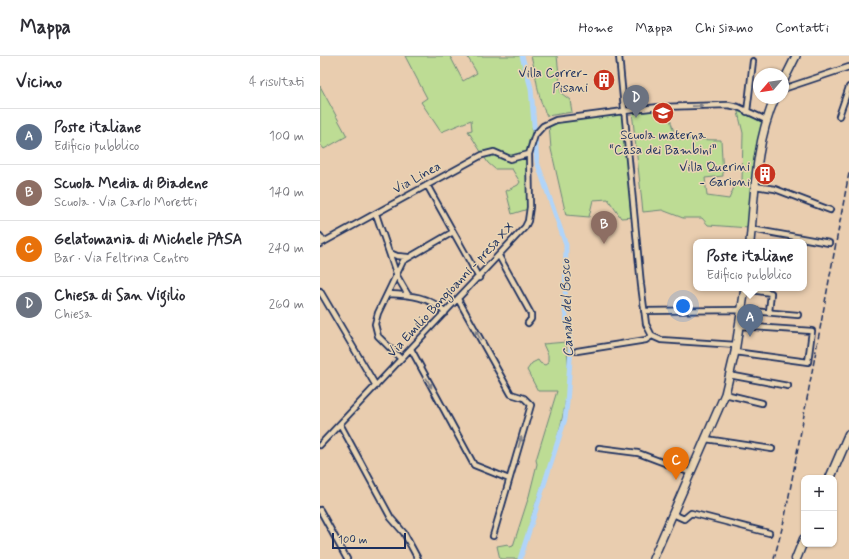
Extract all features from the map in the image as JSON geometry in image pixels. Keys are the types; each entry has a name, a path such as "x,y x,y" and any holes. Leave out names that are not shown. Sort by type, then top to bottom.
{"main road":[{"path":"789,70 796,56"},
{"path":"750,239 759,147 766,120 773,104"},
{"path":"653,559 706,439 724,394 735,348 744,291"},
{"path":"831,475 849,434"},
{"path":"796,559 801,546"}],"street":[{"path":"619,56 646,324 652,336 662,340 735,348 808,362 812,331 739,326"},
{"path":"747,112 753,61"},
{"path":"789,87 849,67"},
{"path":"839,116 849,87"},
{"path":"624,111 658,107 728,105 738,107 766,120"},
{"name":"Via Emilio Bongioanni - presa XX","path":"320,445 522,232 528,221 530,207 529,154 535,135 543,126 556,120 624,111"},
{"name":"Via Linea","path":"322,243 488,152 494,152 510,159 529,154"},
{"path":"427,185 478,278"},
{"path":"755,186 775,189 830,210"},
{"path":"376,214 397,276 408,295"},
{"path":"751,229 807,239"},
{"path":"402,359 383,342 376,331 376,317 397,276 399,267 408,257 453,232"},
{"path":"320,236 322,243"},
{"path":"807,239 829,243"},
{"path":"390,252 397,256 408,257"},
{"path":"499,256 531,314 531,319 528,323"},
{"path":"320,291 376,386"},
{"path":"761,291 771,293 769,312"},
{"path":"388,294 408,295 431,301 445,313"},
{"path":"458,299 511,394 524,398 531,405 493,536"},
{"path":"644,311 741,310 798,314"},
{"path":"577,351 646,340 652,336"},
{"path":"411,349 474,466 509,479"},
{"path":"729,375 788,386"},
{"path":"724,394 762,403"},
{"path":"340,424 391,518 404,533 418,559"},
{"path":"706,439 772,449"},
{"path":"599,448 644,454 691,473"},
{"path":"320,510 347,559"},
{"path":"673,514 684,519 691,513 769,533"}],"green space":[{"path":"405,56 450,56 463,81 477,73 467,56 523,56 531,84 533,103 532,132 528,142 527,154 528,209 512,214 506,191 518,185 520,182 512,169 495,169 488,163 468,131 472,130 471,120 441,132 421,102 427,98"},
{"path":"531,56 557,56 561,93 570,100 572,112 547,116 541,102"},
{"path":"320,86 347,136 324,149 320,144"},
{"path":"737,108 763,123 749,228 708,225 702,218 683,218 662,210 643,212 632,111 667,109 676,139 721,140 723,176 705,178 707,196 729,199 735,185 742,182 743,133"},
{"path":"623,113 634,217 621,218 608,199 593,200 589,217 566,215 551,149 549,124"},
{"path":"566,342 568,364 565,406 554,447 519,559 500,559 497,546 508,544 510,547 513,546 529,496 537,464 536,460 557,391 538,391 527,370 532,363 538,360 540,363 545,365 548,363 548,355 543,344"}],"waterway":[{"name":"Canale del Bosco","path":"520,559 565,419 571,346 565,311 566,245 537,162 531,88 522,56"}],"railway":[{"path":"774,559 785,517 849,173"}],"place":[{"name":"Villa Correr- Pisani","path":"604,80"},
{"name":"Scuola materna “Casa dei Bambini”","path":"663,113"},
{"name":"Chiesa di San Vigilio","path":"636,118"},
{"name":"Villa Querini - Garioni","path":"765,174"},
{"name":"Scuola Media di Biadene","path":"604,244"},
{"name":"Poste italiane","path":"750,337"},
{"name":"Gelatomania di Michele PASA","path":"676,480"}]}
